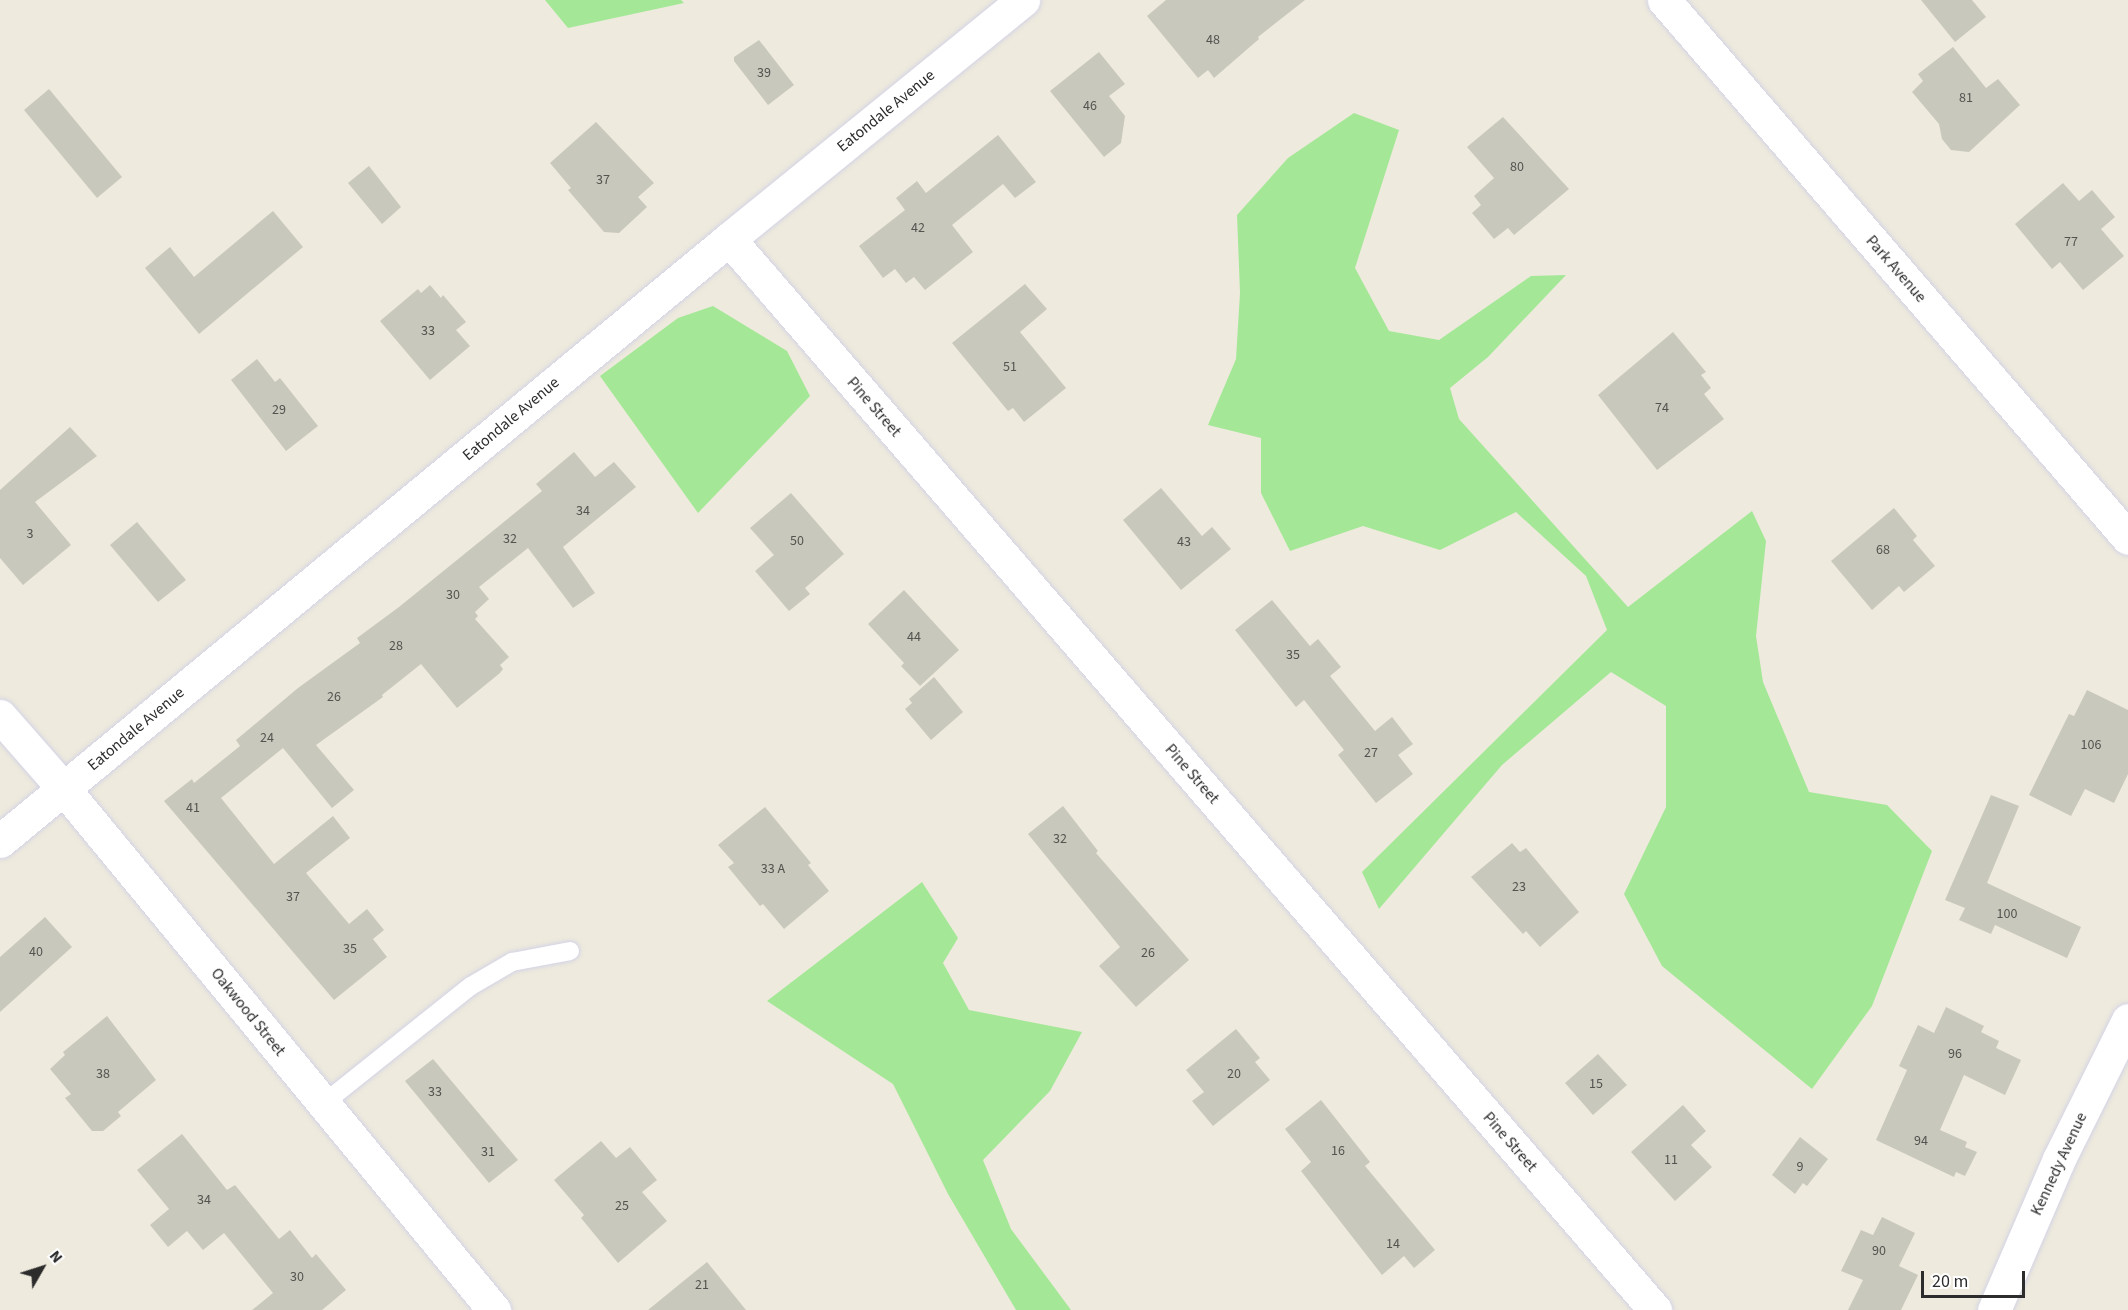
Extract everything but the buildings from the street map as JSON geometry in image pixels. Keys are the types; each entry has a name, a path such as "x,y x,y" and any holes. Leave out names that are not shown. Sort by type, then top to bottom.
{"street":[{"name":"Eatondale Avenue","path":"0,841 729,239 1023,0"},
{"name":"Park Avenue","path":"1664,0 2128,538"},
{"name":"Pine Street","path":"729,239 1655,1310"},
{"name":"Oakwood Street","path":"0,716 64,789 494,1310"},
{"name":"Kennedy Avenue","path":"1994,1310 2060,1159 2128,1020"}],"lane":[{"path":"323,1104 471,986 512,962 570,951"}],"green space":[{"path":"545,0 681,0 684,3 568,28"},
{"path":"1354,113 1399,130 1355,268 1389,331 1439,340 1531,276 1566,275 1488,357 1450,388 1459,419 1628,607 1752,511 1766,541 1756,636 1763,682 1809,792 1887,805 1932,851 1872,1006 1812,1089 1662,966 1624,894 1666,807 1666,706 1611,672 1502,765 1379,909 1362,872 1607,630 1586,576 1516,512 1440,550 1363,526 1290,551 1261,493 1261,438 1208,425 1236,359 1240,293 1237,215 1288,158"},
{"path":"713,306 787,351 810,396 698,513 600,376 678,318"},
{"path":"922,882 958,938 943,963 969,1010 1082,1032 1050,1091 983,1160 1011,1229 1071,1310 1016,1310 948,1194 893,1084 767,1001"}]}
